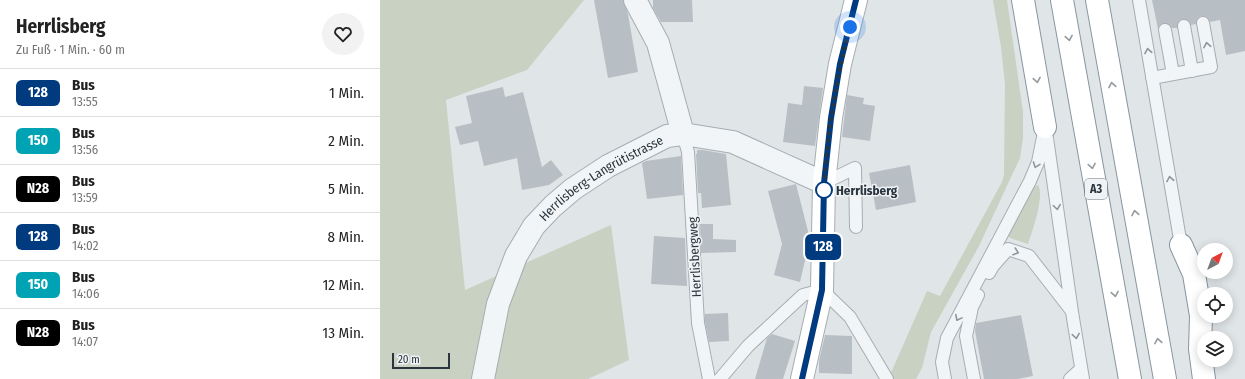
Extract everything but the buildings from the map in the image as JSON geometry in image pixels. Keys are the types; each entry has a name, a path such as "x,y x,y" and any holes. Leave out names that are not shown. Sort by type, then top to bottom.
{"main road":[{"path":"802,379 822,290 824,183 831,118 840,64 856,0"},
{"path":"1023,0 1045,127"},
{"name":"A3","path":"1062,0 1130,379"},
{"path":"1097,0 1164,379"},
{"path":"1181,245 1194,274 1201,316 1200,349 1204,379"}],"street":[{"path":"635,0 658,43 683,134"},
{"name":"Herrlisberg-Langrütistrasse","path":"483,379 498,304 516,256 534,226 558,201 573,189 608,166 667,136 683,134 733,142 824,183"}],"lane":[{"path":"1139,0 1181,245"},
{"path":"1152,78 1211,68 1203,23"},
{"path":"1184,26 1192,71"},
{"path":"1165,30 1173,74"},
{"path":"1045,127 1082,374 1070,379"},
{"path":"945,379 942,362 947,338 1030,181 1038,162 1045,127"},
{"name":"Herrlisbergweg","path":"683,134 688,152 698,323 709,379"},
{"path":"824,183 855,168 856,227"},
{"path":"974,379 966,336 972,307 993,266 1008,249 1029,256 1072,312"},
{"path":"720,379 748,346 804,295 822,290 850,317 887,379"}],"green space":[{"path":"380,0 584,0 527,70 446,100 465,290 611,225 629,360 588,379 380,379"},
{"path":"993,0 1007,0 1023,112 1023,138 1020,158 979,246 931,332 922,368 916,379 892,379 890,375 927,291 940,296 1002,182 1004,175 1005,84 1001,47"},
{"path":"1038,185 1040,190 1039,205 1028,244 1010,238 1008,236 1034,187"}],"bus line":[{"name":"128","path":"802,379 822,290 824,183 831,118 840,64 856,0"}],"place":[{"name":"Herrlisberg","path":"824,190"}],"route":[{"path":"824,190 824,194 831,118 840,64 850,27"}]}
